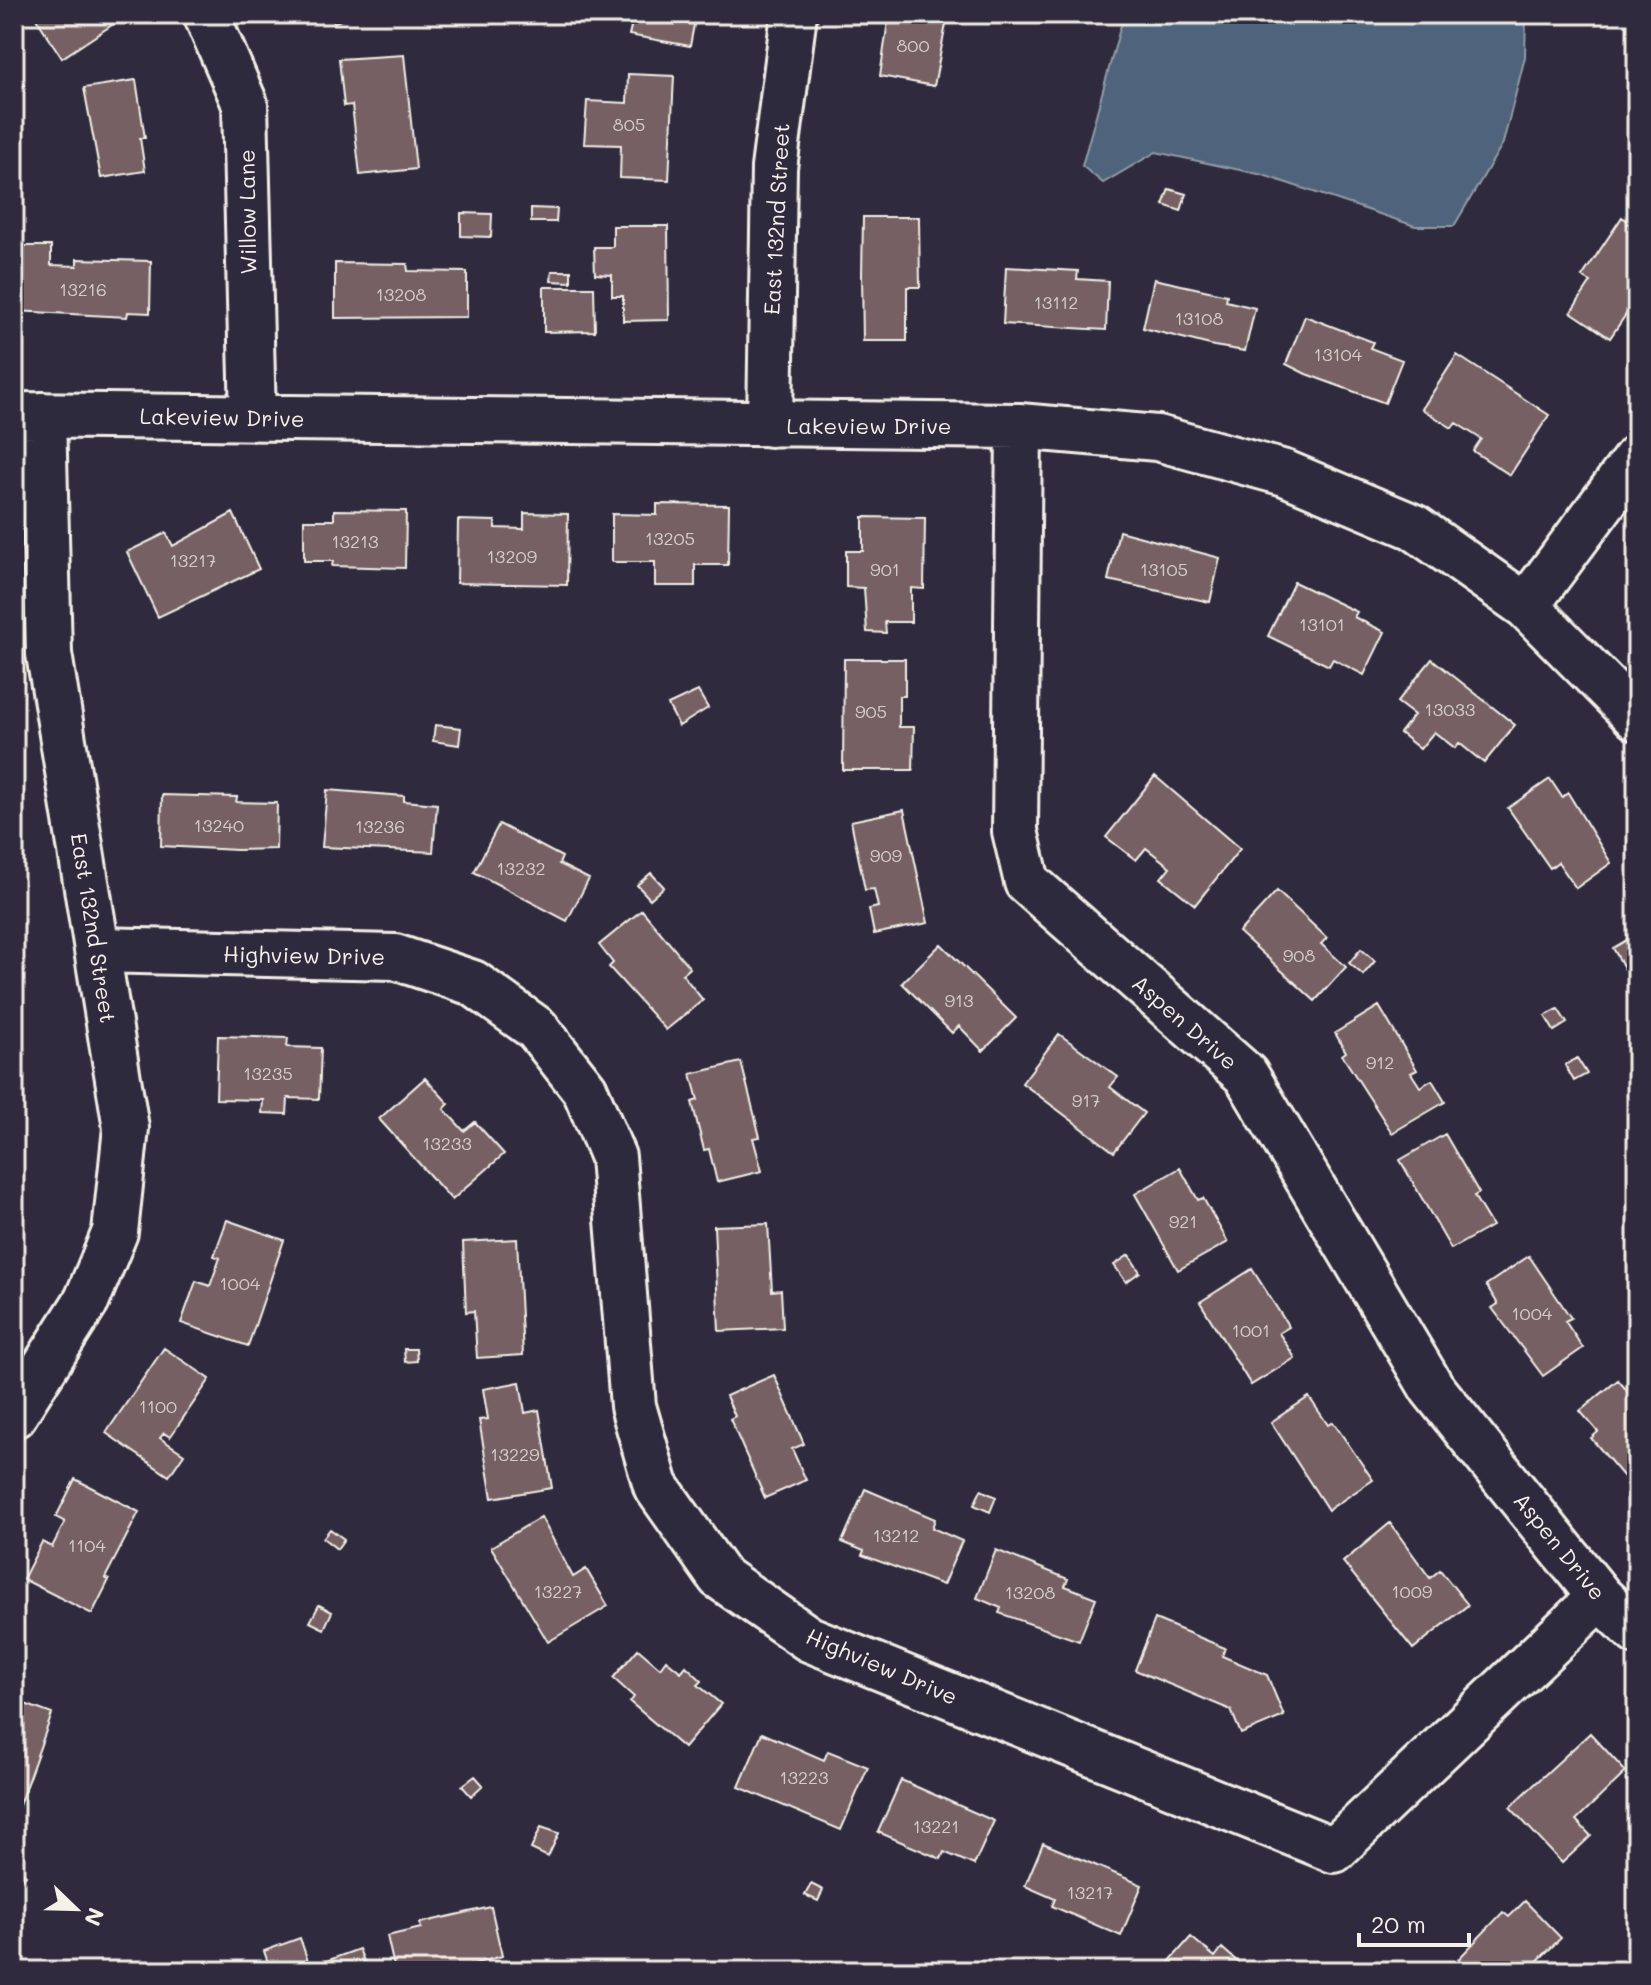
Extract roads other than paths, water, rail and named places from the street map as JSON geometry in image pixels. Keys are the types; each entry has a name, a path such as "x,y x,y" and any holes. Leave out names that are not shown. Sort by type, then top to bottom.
{"street":[{"name":"Willow Lane","path":"206,14 245,104 253,418"},
{"name":"East 132nd Street","path":"770,424 774,168 794,14"},
{"name":"Lakeview Drive","path":"28,415 1019,426 1157,438 1285,473 1414,527 1526,606 1637,718"},
{"name":"East 132nd Street","path":"14,1415 87,1300 115,1232 126,1128 49,654 28,415"},
{"name":"Aspen Drive","path":"1019,426 1015,831 1027,882 1246,1075 1432,1388 1600,1597 1637,1632"},
{"path":"1526,606 1637,457"},
{"name":"Highview Drive","path":"97,950 395,957 473,983 537,1029 585,1090 613,1157 633,1406 656,1486 720,1577 809,1639 1334,1850 1600,1597"}],"water":[{"path":"1124,14 1526,14 1525,57 1503,143 1454,226 1415,226 1263,175 1156,152 1103,183 1082,166"}]}
